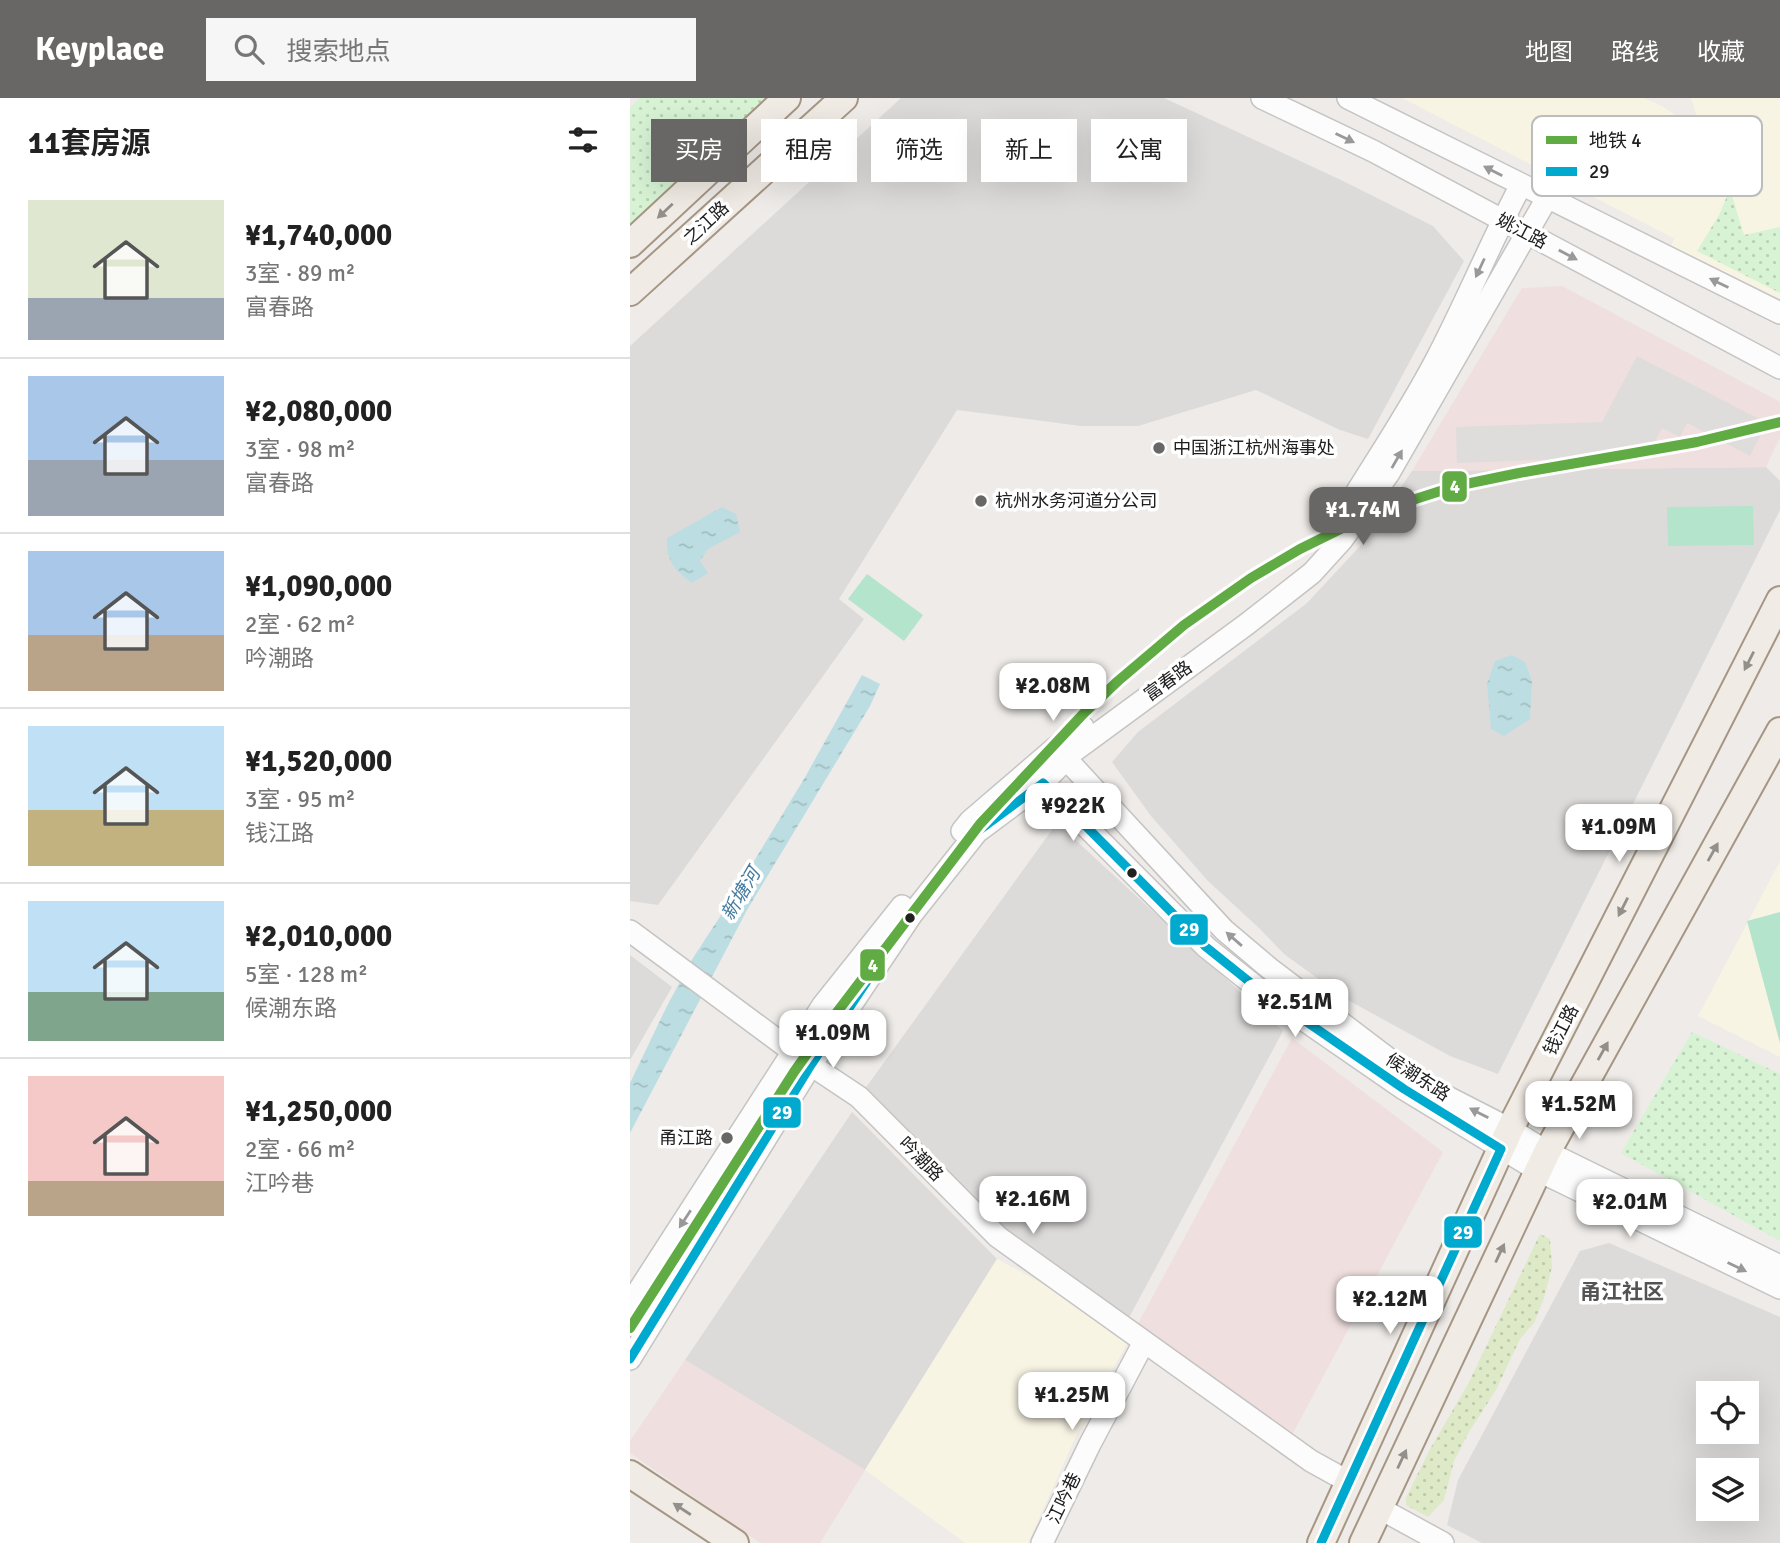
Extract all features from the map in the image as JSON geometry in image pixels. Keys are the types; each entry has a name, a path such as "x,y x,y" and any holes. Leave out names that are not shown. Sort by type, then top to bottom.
{"main road":[{"name":"之江路","path":"630,244 787,98"},
{"name":"之江路","path":"630,292 844,98"},
{"name":"钱江路","path":"1321,1543 1505,1139 1780,600"},
{"path":"1363,1543 1543,1161 1780,731"},
{"path":"630,1474 735,1543"}],"street":[{"name":"姚江路","path":"1262,98 1373,151 1780,368"},
{"path":"1348,98 1532,190"},
{"name":"富春路","path":"630,1359 811,1065 912,914 977,832 1107,708 1302,563 1340,519 1437,359 1521,185"},
{"path":"1543,196 1780,313"},
{"name":"富春路","path":"1061,753 1074,751 1247,624 1312,573 1342,540 1389,473 1547,198"},
{"name":"候潮东路","path":"1061,753 1224,930 1269,968 1422,1084 1543,1161 1780,1288"},
{"name":"富春路","path":"630,1304 823,1005 970,821 1037,776"},
{"name":"候潮东路","path":"1037,776 1206,947 1256,987 1404,1089 1505,1139"},
{"name":"吟潮路","path":"630,931 717,997 859,1097 998,1237 1311,1461 1349,1482"},
{"name":"候潮东路","path":"1543,1161 1780,1265"},
{"name":"江吟巷","path":"1042,1543 1144,1342"},
{"path":"1379,1508 1443,1543"}],"shaded area":[{"path":"901,98 1164,98 1433,226 1464,261 1368,439 1340,430 1256,390 1138,426 1081,426 957,410 839,599 864,619 658,905 630,901 630,346 809,182 857,182 857,138 871,125 871,182 967,182 967,119 878,119"},
{"path":"1402,98 1644,98 1676,116 1532,116 1532,165"},
{"path":"1690,98 1780,98 1780,299 1671,246 1675,236 1673,238 1592,196 1762,196 1762,116 1696,116"},
{"path":"1562,286 1780,402 1780,437 1766,467 1412,471 1522,288"},
{"path":"1637,356 1767,423 1750,456 1687,423 1680,437 1662,428 1647,456 1457,463 1456,427 1602,422"},
{"path":"1766,467 1780,481 1780,510 1498,1074 1450,1056 1346,999 1284,954 1208,881 1151,816 1112,762 1138,732 1307,603 1362,544 1412,471"},
{"path":"1057,823 1283,1031 1124,1327 998,1237 859,1097"},
{"path":"1780,861 1780,1057 1698,1016"},
{"path":"630,955 672,987 630,1060"},
{"path":"1292,1038 1443,1152 1293,1433 1133,1333"},
{"path":"852,1112 997,1259 865,1470 685,1360"},
{"path":"1609,1243 1780,1317 1780,1543 1482,1543 1447,1525 1458,1480 1580,1251"},
{"path":"997,1259 1133,1333 1077,1434 1028,1543 965,1543 865,1470"},
{"path":"685,1360 865,1470 820,1543 760,1543 630,1453 630,1441"}],"green space":[{"path":"640,98 768,98 746,119 651,119 651,182 679,182 630,228 630,108"},
{"path":"1727,196 1732,196 1744,235 1780,227 1780,293 1697,251"},
{"path":"1753,506 1754,545 1668,546 1667,507"},
{"path":"867,574 923,615 904,641 848,599"},
{"path":"1780,912 1780,1043 1747,921"},
{"path":"1692,1032 1780,1074 1780,1241 1621,1153"},
{"path":"1540,1234 1550,1239 1552,1267 1544,1298 1534,1323 1520,1339 1496,1390 1454,1461 1444,1500 1428,1517 1406,1505 1406,1498 1429,1451 1468,1384"}],"water":[{"path":"722,507 736,514 740,532 708,549 700,561 708,573 692,583 673,565 668,553 667,538"},
{"path":"1512,655 1525,662 1532,681 1530,719 1504,736 1491,729 1487,684 1495,661"},
{"name":"新塘河","path":"862,675 880,684 870,706 747,910 630,1133 630,1083 667,1006 693,958 804,779"}],"metro line":[{"name":"4","path":"630,1328 794,1072 980,824 1085,712 1184,625 1251,578 1300,549 1375,512 1456,486 1697,442 1780,422"}],"transit line":[{"name":"29","path":"630,1359 811,1065 912,914 977,832 1043,783 1206,947 1256,987 1404,1089 1501,1149 1321,1543"}],"place":[{"name":"中国浙江杭州海事处","path":"1159,448"},
{"name":"杭州水务河道分公司","path":"981,501"},
{"name":"甬江路","path":"727,1138"}],"district":[{"name":"甬江社区","path":"1622,1292"}]}
